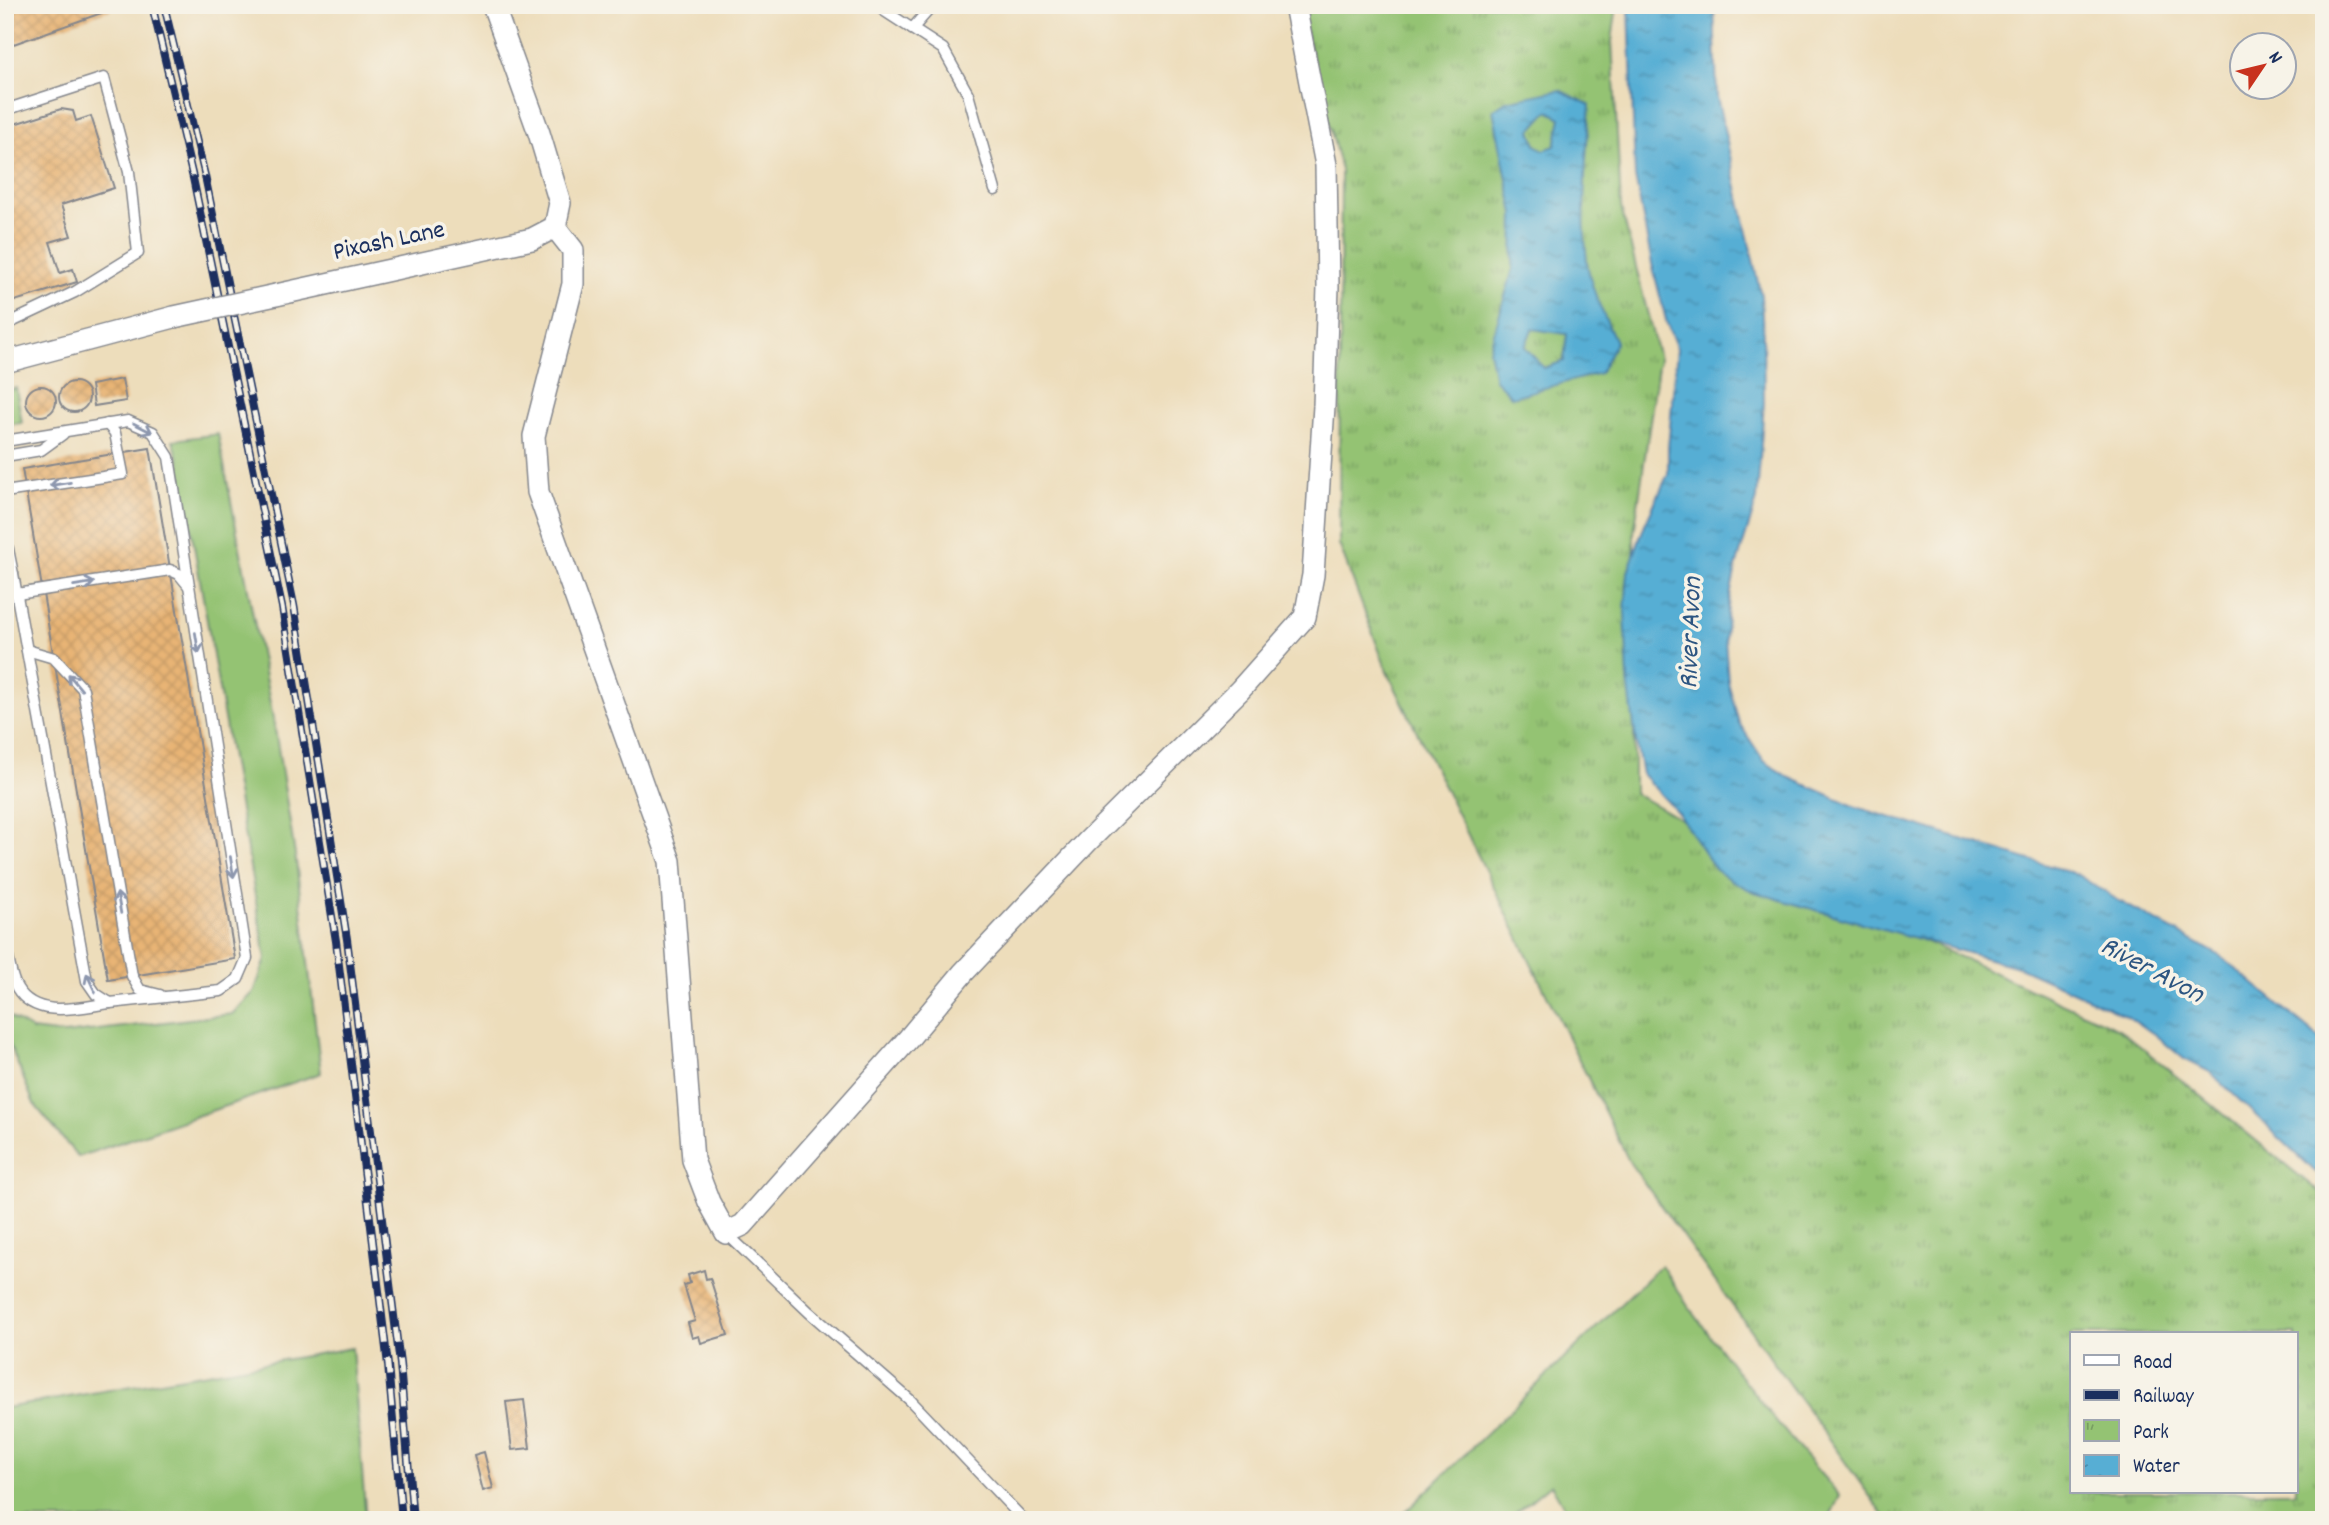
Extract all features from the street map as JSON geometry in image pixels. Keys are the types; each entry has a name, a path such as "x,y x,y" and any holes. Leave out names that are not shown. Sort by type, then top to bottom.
{"street":[{"path":"493,5 561,203 555,227 573,250 573,284 534,436 538,492 670,861 693,1160 709,1202 726,1233 744,1225 909,1038 962,973 1087,842 1240,690 1305,617 1313,575 1324,406 1328,288 1326,165 1295,5"},
{"name":"Pixash Lane","path":"5,362 174,317 532,239 555,227"}],"lane":[{"path":"879,5 943,49 968,94 995,190"},
{"path":"912,29 933,5"},
{"path":"5,110 104,78 129,172 138,253 75,292 5,325"},
{"path":"5,441 128,421 153,432 169,457 247,958 238,979 221,991 57,1009 38,1006 9,979 5,939"},
{"path":"5,492 123,474 116,433 107,424"},
{"path":"5,456 41,450 67,431"},
{"path":"5,534 9,575 17,594 87,981 96,994 110,1003"},
{"path":"17,594 170,570 179,574 189,586"},
{"path":"27,650 54,658 83,690 132,976 140,990 166,997"},
{"path":"726,1233 809,1312 909,1400 1024,1520"}],"green space":[{"path":"1299,5 1617,5 1612,41 1621,207 1659,359 1634,533 1634,793 1789,880 2119,1029 2324,1196 2324,1520 1887,1520 1630,1163 1387,671 1339,544 1341,170"},
{"path":"16,388 22,423 5,425 5,391"},
{"path":"218,434 275,729 296,861 321,1073 78,1157 34,1104 5,1033 5,1014 32,1030 64,1034 232,1014 254,992 266,959 179,460 173,440"},
{"path":"1661,1265 1746,1384 1840,1496 1828,1520 1572,1520 1551,1484 1507,1520 1397,1520"},
{"path":"352,1348 366,1520 5,1520 5,1408"}],"water":[{"name":"River Avon","path":"1629,5 1714,5 1717,97 1761,296 1764,402 1757,499 1736,567 1725,638 1728,682 1739,723 1764,761 1788,777 1856,807 2076,874 2119,901 2219,955 2324,1042 2324,1180 2210,1072 2184,1059 2154,1034 2123,1014 2021,968 1784,901 1752,891 1732,881 1716,870 1678,813 1642,774 1628,680 1625,610 1628,572 1645,524 1668,474 1677,349 1667,324 1652,264 1635,177"},
{"path":"1560,90 1590,105 1584,202 1587,261 1595,292 1616,342 1600,373 1512,397 1495,380 1489,350 1513,269 1514,214 1493,110 1506,101","holes":["1548,111 1561,118 1555,146 1544,150 1536,145 1531,130","1532,329 1567,334 1564,361 1544,368 1525,347"]}],"building":[{"path":"5,5 111,5 113,9 5,47"},
{"path":"61,109 73,111 76,121 91,116 114,188 61,205 71,236 50,242 60,273 73,269 77,282 5,304 5,127"},
{"path":"122,379 126,401 94,406 91,385"},
{"path":"74,382 85,386 89,397 85,408 74,412 63,408 59,397 63,386"},
{"path":"41,386 52,390 56,401 52,412 41,416 30,412 26,401 30,390"},
{"path":"150,448 235,959 108,980 22,469"},
{"path":"704,1270 706,1279 710,1278 728,1335 701,1343 699,1336 692,1338 688,1323 695,1321 684,1285 690,1283 688,1275"},
{"path":"524,1400 530,1448 512,1450 506,1402"},
{"path":"484,1452 493,1488 483,1491 474,1455"}],"railway":[{"path":"152,5 193,178 282,607 336,941 388,1365 402,1520"},
{"path":"164,5 205,176 294,605 347,939 400,1364 413,1520"}]}
